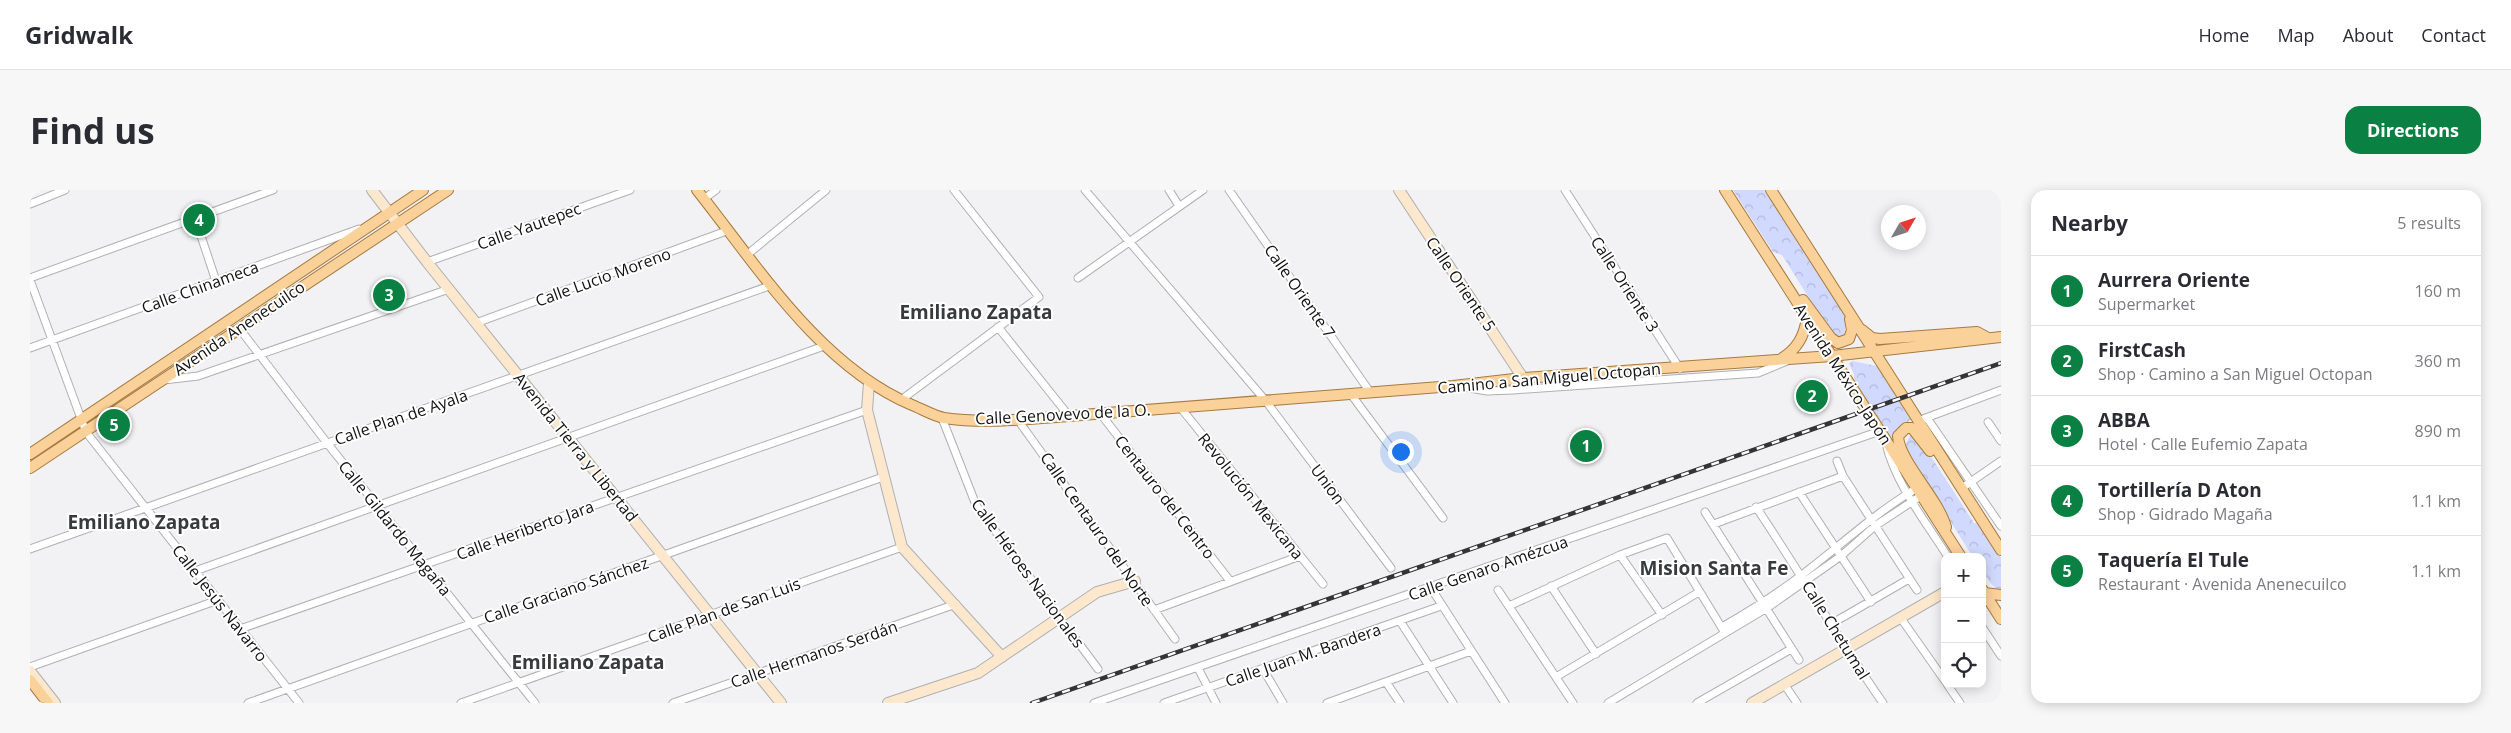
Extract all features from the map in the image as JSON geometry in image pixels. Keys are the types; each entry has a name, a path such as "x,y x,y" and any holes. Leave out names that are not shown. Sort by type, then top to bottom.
{"main road":[{"name":"Avenida Anenecuilco","path":"30,454 389,211 423,190"},
{"name":"Avenida Anenecuilco","path":"30,468 448,190"},
{"name":"Calle Genovevo de la O.","path":"697,190 772,285 824,346 869,383 942,418 1018,420 1265,400"},
{"name":"Avenida México-Japón","path":"1725,190 1882,435 1915,494 1958,553"},
{"path":"1771,190 1857,327 1904,396 1923,419 1981,520 2001,550"},
{"path":"1769,259 1786,276 1831,338 1838,343 1849,339 1852,330 1848,312"},
{"path":"1780,360 1799,343 1805,332 1807,318"},
{"path":"1857,327 1872,338 1880,340 1976,332 1989,338"},
{"name":"Camino a San Miguel Octopan","path":"1265,400 1453,386 1523,378 1832,356 2001,337"},
{"path":"1949,538 1942,514 1898,443 1898,436 1906,428 1912,428 1916,431 1964,501 1981,520"},
{"path":"1986,592 2001,595"},
{"path":"1986,596 2001,618"},
{"path":"30,680 48,703"}],"street":[{"path":"30,204 65,190"},
{"path":"30,279 273,190"},
{"name":"Avenida Tierra y Libertad","path":"372,190 427,262 781,703"},
{"name":"Calle Yautepec","path":"427,262 630,190"},
{"path":"704,199 716,190"},
{"path":"748,254 826,190"},
{"path":"901,400 1039,296 954,190"},
{"name":"Union","path":"1085,190 1265,400 1392,568"},
{"path":"1169,190 1179,206"},
{"path":"1078,278 1203,190"},
{"name":"Calle Oriente 7","path":"1230,190 1370,392"},
{"name":"Calle Oriente 5","path":"1399,190 1523,378"},
{"name":"Calle Oriente 3","path":"1565,190 1686,378"},
{"path":"195,218 216,281"},
{"name":"Calle Chinameca","path":"30,348 369,225"},
{"name":"Calle Lucio Moreno","path":"476,323 729,230"},
{"name":"Calle Jesús Navarro","path":"30,279 51,341 86,432 299,703"},
{"name":"Calle Plan de Ayala","path":"30,549 772,285"},
{"path":"162,380 198,376 449,289"},
{"path":"998,327 1070,416"},
{"name":"Calle Gildardo Magaña","path":"239,328 327,443 535,703"},
{"path":"195,571 824,346"},
{"path":"1453,386 1486,391 1758,373 1792,359"},
{"path":"869,383 867,410 902,546 1002,657"},
{"path":"2001,390 1923,419 1971,481 2001,526"},
{"path":"1350,393 1442,518"},
{"name":"Revolución Mexicana","path":"1180,407 1323,584"},
{"name":"Calle Heriberto Jara","path":"240,629 867,410"},
{"name":"Centauro del Centro","path":"1100,413 1230,582"},
{"name":"Calle Héroes Nacionales","path":"942,418 976,505 1098,669"},
{"name":"Calle Centauro del Norte","path":"1018,420 1175,639"},
{"path":"1988,422 2001,441"},
{"name":"Calle Genaro Amézcua","path":"1094,703 1882,435"},
{"path":"1837,461 1870,518 1917,590"},
{"path":"1962,488 2001,462"},
{"path":"1714,524 1844,476"},
{"name":"Calle Graciano Sánchez","path":"248,703 664,557 883,477"},
{"path":"1799,492 1870,602"},
{"path":"1608,703 1765,606 1803,578 1870,518 1915,494"},
{"path":"1803,578 1842,556 1875,526 1915,494"},
{"path":"1915,494 1946,553"},
{"name":"Calle Chetumal","path":"1756,508 1803,578 1845,649 1883,703"},
{"path":"1705,512 1799,660"},
{"path":"1509,606 1620,555 1667,538 1724,630"},
{"name":"Calle Plan de San Luis","path":"461,703 902,546"},
{"path":"1620,555 1662,615"},
{"path":"1154,610 1300,556"},
{"path":"1831,624 1909,578"},
{"path":"888,703 978,672 1097,592 1135,581"},
{"path":"1551,586 1596,654"},
{"path":"1431,588 1505,703"},
{"path":"1498,590 1573,703"},
{"path":"1556,678 1699,592"},
{"path":"1752,703 1941,594"},
{"path":"30,667 218,600"},
{"name":"Calle Hermanos Serdán","path":"673,703 956,604"},
{"name":"Calle Juan M. Bandera","path":"1164,703 1441,606"},
{"path":"1900,617 1941,675"},
{"path":"1400,621 1452,703"},
{"path":"1986,633 2001,656"},
{"path":"1696,703 1791,649"},
{"path":"1332,702 1471,651"},
{"path":"1198,668 1216,703"},
{"path":"1263,669 1283,703"},
{"path":"30,671 55,703"},
{"path":"1386,682 1400,703"},
{"path":"1784,684 1797,703"},
{"path":"1950,688 1960,703"}],"green space":[{"path":"1733,190 1764,190 1847,316 1844,335 1841,339 1833,336 1782,255 1773,252"},
{"path":"1852,361 1877,366 1912,418 1905,425 1895,443 1854,381 1854,374 1849,364"},
{"path":"1911,433 1919,438 1974,523 1980,524 2001,558 2001,589 1997,589 1987,579 1986,553 1970,553 1904,448"}],"railway":[{"path":"1032,703 2001,363"}],"place":[{"name":"Tortillería D Aton","path":"199,220"},
{"name":"ABBA","path":"389,295"},
{"name":"FirstCash","path":"1812,396"},
{"name":"Taquería El Tule","path":"114,425"},
{"name":"Aurrera Oriente","path":"1586,446"}],"district":[{"name":"Emiliano Zapata","path":"976,312"},
{"name":"Emiliano Zapata","path":"144,522"},
{"name":"Mision Santa Fe","path":"1714,568"},
{"name":"Emiliano Zapata","path":"588,662"}]}
